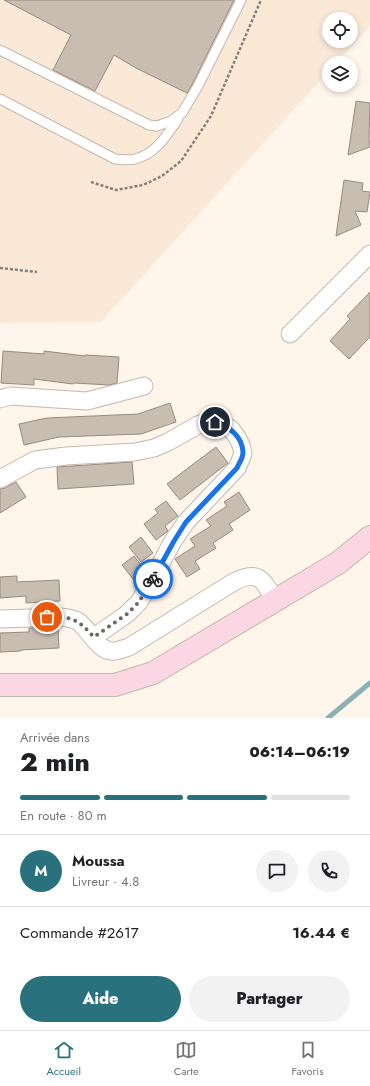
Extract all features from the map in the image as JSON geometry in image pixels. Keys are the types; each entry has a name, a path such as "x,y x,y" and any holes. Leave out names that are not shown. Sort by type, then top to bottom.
{"main road":[{"path":"0,684 115,685 153,673 338,563 370,537"}],"street":[{"path":"290,334 370,254"},
{"path":"0,399 10,396 87,401 144,386"},
{"path":"0,479 35,460 66,456 135,452 154,448 206,422 223,424 237,436 243,454 237,468 186,522 139,602 127,614 94,637"},
{"path":"0,619 70,618 78,621 94,637 104,650 112,651 129,647 242,577 251,576 259,578 266,584 275,601"}],"lane":[{"path":"0,99 115,159 134,160 149,153 160,144 182,113 198,86 241,0"},
{"path":"0,50 149,126 157,126 171,121 182,113"}],"path":[{"path":"0,268 37,272"}],"shaded area":[{"path":"0,0 370,0 370,26 358,39 358,12 322,12 322,48 350,48 342,56 322,56 322,79 101,322 0,323"}],"building":[{"path":"4,0 234,0 187,93 136,68 114,55 95,91 53,70 71,35"},
{"path":"356,101 370,103 370,147 348,155"},
{"path":"344,180 363,183 362,191 370,192 367,212 355,211 361,225 336,236"},
{"path":"370,292 370,337 349,359 330,341 350,319 347,316"},
{"path":"3,351 44,354 44,351 85,356 119,357 117,383 109,385 73,384 34,379 34,385 1,383"},
{"path":"170,403 176,422 141,434 59,437 24,445 19,424 47,418 138,414"},
{"path":"216,447 228,463 180,500 167,484"},
{"path":"132,462 134,484 58,489 57,467"},
{"path":"16,482 26,497 0,513 0,489"},
{"path":"239,492 250,510 229,524 233,530 213,543 216,548 195,561 200,569 187,577 175,559 195,546 190,539 211,526 206,520 227,506 224,502"},
{"path":"166,501 178,516 165,526 168,531 156,540 144,524 158,513 155,509"},
{"path":"141,537 153,553 141,562 129,547"},
{"path":"134,556 145,570 133,579 122,565"},
{"path":"17,576 17,582 59,580 60,601 26,603 26,596 0,598 0,577"},
{"path":"58,627 59,648 0,652 0,633 29,632 29,628"}],"waterway":[{"path":"328,718 370,683"}],"way so far":[{"path":"47,617 70,618 78,621 94,637 127,614 139,602 153,579"}],"route":[{"path":"153,579 186,522 237,468 241,461 243,454 237,436 223,424 215,422"}]}
